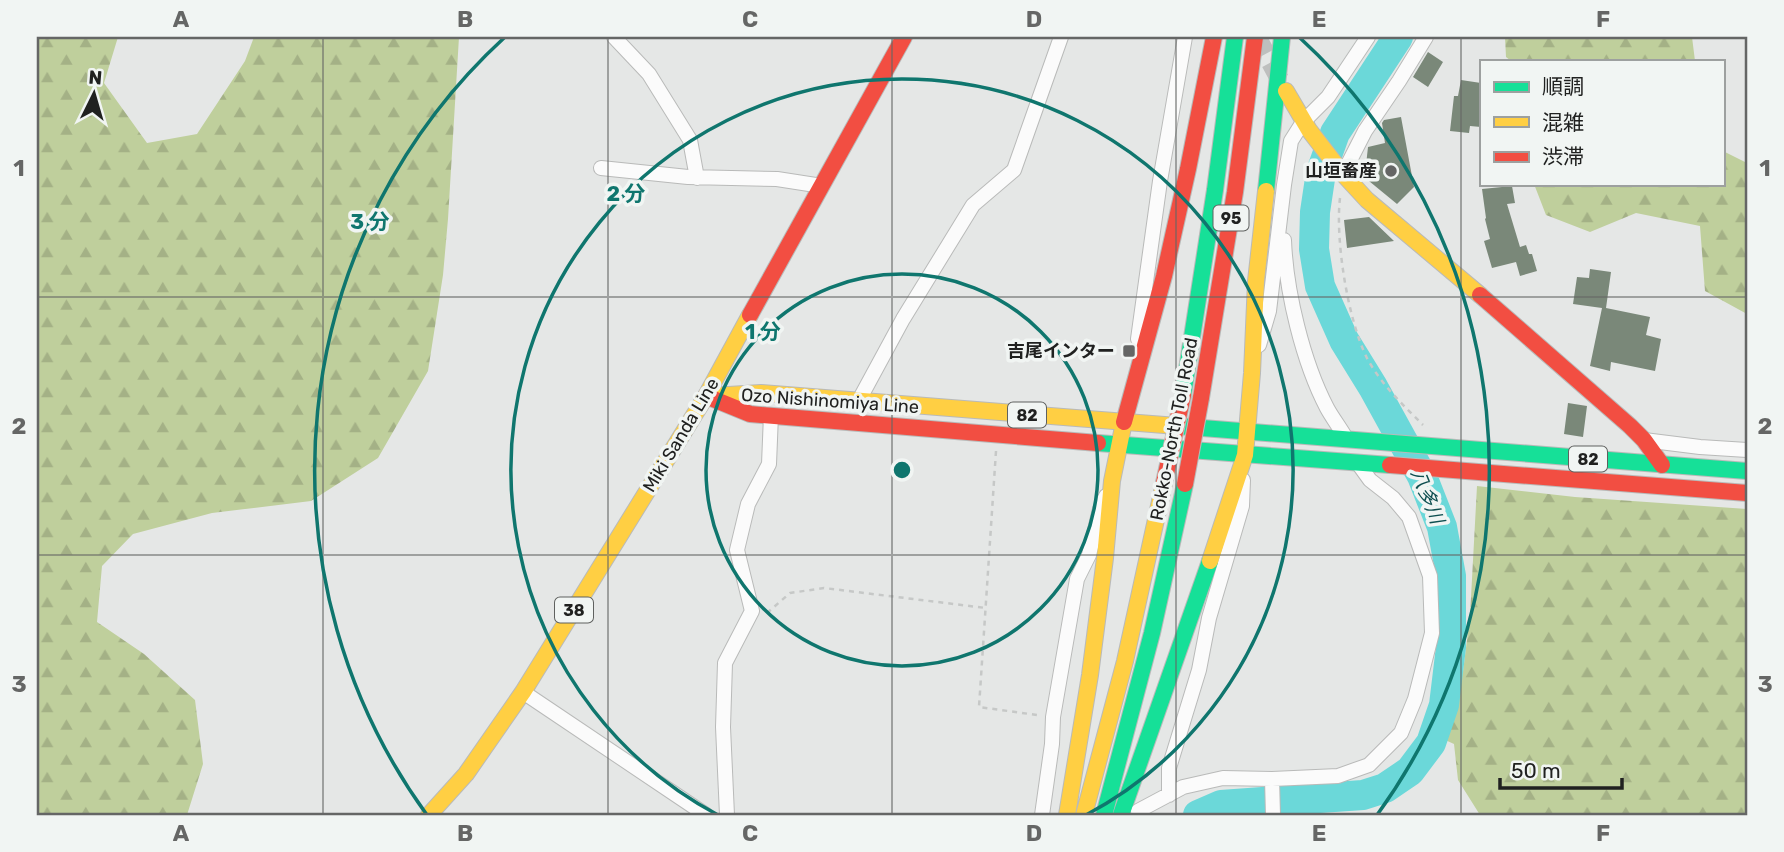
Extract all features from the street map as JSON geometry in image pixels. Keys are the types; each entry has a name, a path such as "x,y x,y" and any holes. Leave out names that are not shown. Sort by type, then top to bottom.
{"main road":[{"name":"Miki Sanda Line","path":"429,815 466,774 523,692 706,396 904,37"},
{"path":"1067,815 1091,662 1112,481 1132,389 1164,276 1214,37"},
{"name":"Rokko-North Toll Road","path":"1084,815 1125,661 1183,395 1236,37"},
{"name":"Rokko-North Toll Road","path":"1104,815 1152,633 1185,484 1235,192 1255,37"},
{"path":"1121,815 1245,455 1256,281 1282,37"},
{"path":"1286,92 1306,126 1367,200 1511,321 1644,440 1662,465"},
{"name":"Ozo Nishinomiya Line","path":"706,396 761,393 1747,471"},
{"name":"Ozo Nishinomiya Line","path":"706,396 750,414 1747,493"}],"street":[{"path":"614,37 649,74 690,140 698,178"},
{"path":"858,402 903,319 973,205 1014,170 1061,37"},
{"path":"1132,389 1160,181 1185,37"},
{"path":"1252,373 1269,311 1291,141 1328,97 1368,37"},
{"path":"1345,176 1365,131 1426,37"},
{"path":"601,168 698,178 777,179 822,186"},
{"path":"1283,194 1285,253 1297,325 1310,367 1327,407 1353,440"},
{"path":"727,815 723,727 725,663 752,611 737,550 748,504 769,464 771,415"},
{"path":"1644,440 1747,450"},
{"path":"1169,795 1169,768 1199,670 1209,618 1242,506 1245,455"},
{"path":"1138,811 1183,787 1223,778 1272,781 1338,776 1369,765 1401,733 1415,699 1432,633 1430,576 1409,517 1393,498 1370,480 1357,462"},
{"path":"1042,815 1053,717 1077,579 1089,555 1100,509 1112,481"},
{"path":"523,692 706,815"},
{"path":"1272,781 1273,815"}],"path":[{"path":"1345,176 1338,213 1343,269 1357,335 1369,361 1391,393 1425,427"},
{"path":"997,434 979,708 1053,717"},
{"path":"752,611 764,616 790,593 824,588 986,608"}],"green space":[{"path":"37,37 118,37 104,83 147,143 197,134 245,61 254,37 459,37 443,275 428,371 378,458 311,501 212,513 133,534 102,566 97,622 144,654 195,700 203,764 187,815 37,815"},
{"path":"1505,37 1692,37 1695,60 1510,60 1506,57"},
{"path":"1724,152 1747,163 1747,314 1705,291 1700,226 1636,213 1590,232 1546,215 1535,186 1724,186"},
{"path":"1477,486 1575,497 1747,509 1747,815 1480,815 1458,780 1454,744 1432,734 1463,672 1470,616"}],"building":[{"path":"1428,52 1443,62 1428,87 1413,77"},
{"path":"1461,80 1480,83 1480,127 1470,126 1469,133 1450,131 1454,96 1458,96"},
{"path":"1401,117 1414,187 1397,204 1358,172 1366,165 1368,147 1385,143 1382,123 1384,120"},
{"path":"1512,186 1515,203 1507,204 1520,247 1526,245 1537,271 1520,276 1516,262 1492,268 1484,241 1490,239 1482,189"},
{"path":"1369,217 1394,241 1347,248 1344,220"},
{"path":"1590,269 1611,272 1606,308 1650,317 1646,335 1661,339 1655,371 1611,362 1610,371 1590,366 1602,308 1573,304 1577,277 1589,278"},
{"path":"1568,403 1587,406 1583,437 1564,434"}],"waterway":[{"name":"八多川","path":"1198,815 1221,805 1363,795 1385,788 1410,771 1431,743 1444,705 1451,647 1451,576 1442,527 1422,476 1344,340 1320,286 1314,249 1315,212 1321,172 1335,133 1398,37"}],"tunnel":[{"path":"1257,37 1281,82"}],"traffic: fast":[{"path":"1183,395 1215,190 1235,37"},
{"path":"1266,191 1282,37"},
{"path":"1177,426 1747,471"},
{"path":"1098,443 1390,465"},
{"path":"1104,815 1152,633 1185,484"},
{"path":"1121,815 1210,561"}],"traffic: slow":[{"path":"1286,91 1309,130 1367,200 1480,295"},
{"path":"1210,561 1245,455 1256,281 1266,191"},
{"path":"429,815 466,774 523,692 706,396 750,315"},
{"path":"712,396 761,393 1177,426"},
{"path":"1067,815 1090,675 1112,481 1124,422"},
{"path":"1084,815 1125,661 1164,483"}],"traffic: jam":[{"path":"750,315 904,37"},
{"path":"1124,422 1164,276 1214,37"},
{"path":"1201,398 1235,192 1255,37"},
{"path":"1480,295 1630,426 1662,465"},
{"path":"1164,483 1183,395"},
{"path":"706,396 750,414 1098,443"},
{"path":"1185,484 1201,398"},
{"path":"1390,465 1747,493"}],"place":[{"name":"山垣畜産","path":"1391,171"},
{"name":"吉尾インター","path":"1129,351"}]}
